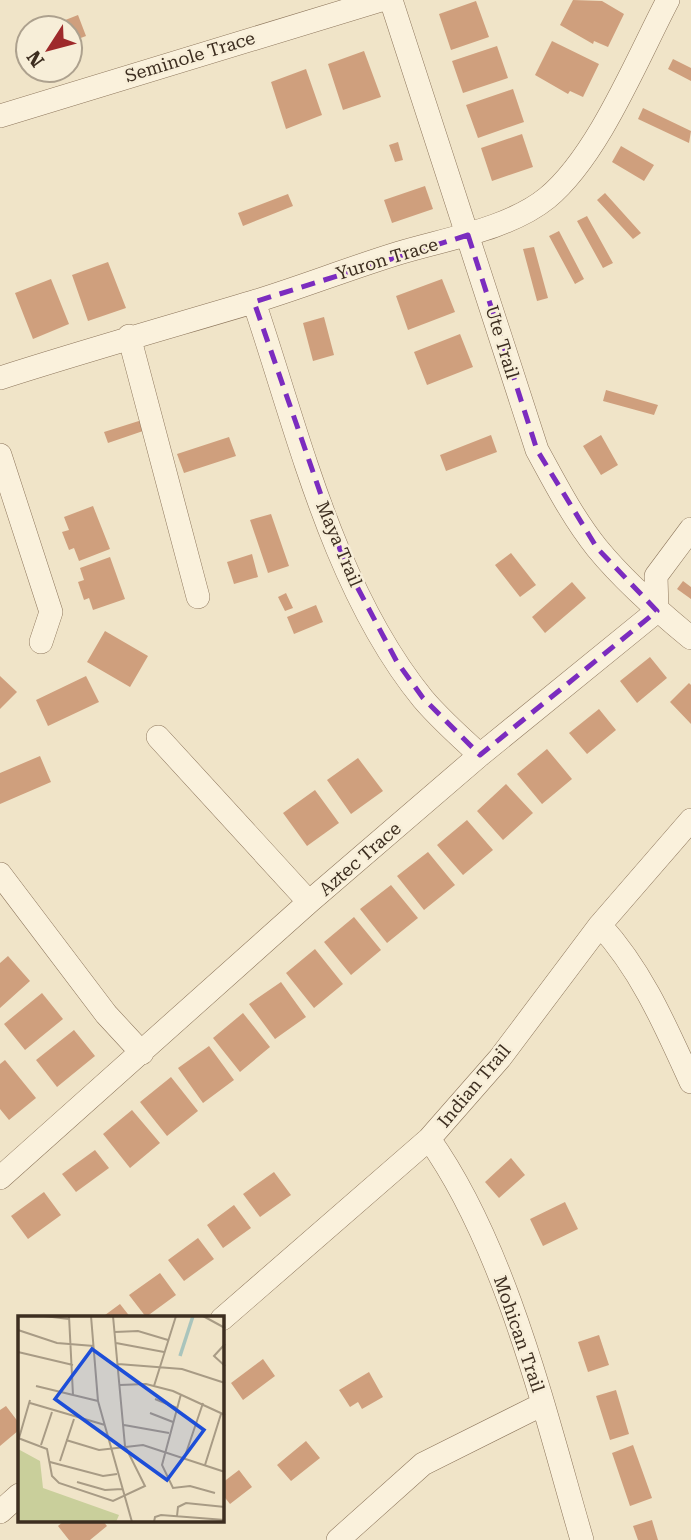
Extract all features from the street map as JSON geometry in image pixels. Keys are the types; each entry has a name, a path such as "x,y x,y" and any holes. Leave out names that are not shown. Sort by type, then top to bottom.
{"street":[{"name":"Seminole Trace","path":"0,116 381,0"},
{"name":"Ute Trail","path":"391,0 537,450 565,500 597,548 657,611 691,638"},
{"name":"Yuron Trace","path":"0,378 129,336 254,302 399,253 468,235 545,200 566,180 604,121 668,0"},
{"name":"Maya Trail","path":"254,302 345,564 404,671 440,717 480,755"},
{"path":"129,336 198,597"},
{"path":"0,455 51,612 41,642"},
{"path":"657,611 656,576 691,529"},
{"name":"Aztec Trace","path":"0,1178 309,902 480,755 657,611"},
{"path":"158,737 309,902"},
{"name":"Indian Trail","path":"224,1317 429,1139 500,1058 600,925 691,820"},
{"path":"0,874 106,1014 142,1053"},
{"path":"600,925 632,963 691,1082"},
{"name":"Mohican Trail","path":"429,1139 447,1164 479,1228 543,1404 583,1540"},
{"path":"338,1540 423,1464 543,1404"},
{"path":"0,1512 18,1496"}],"highlighted area":[{"path":"468,235 537,450 597,548 657,611 480,755 423,698 397,662 345,564 254,302"}],"building":[{"path":"573,0 602,1 624,14 608,47 594,41 593,44 560,25"},
{"path":"476,1 489,37 451,50 439,14"},
{"path":"552,41 599,64 583,97 570,91 568,94 535,75"},
{"path":"497,46 508,78 463,93 452,61"},
{"path":"364,51 381,97 343,110 328,64"},
{"path":"673,59 691,68 691,81 668,69"},
{"path":"306,69 322,115 286,129 271,82"},
{"path":"513,89 524,122 478,138 466,105"},
{"path":"643,108 691,131 689,143 638,119"},
{"path":"522,134 533,167 492,181 481,148"},
{"path":"398,142 403,160 395,162 389,145"},
{"path":"621,146 654,165 644,181 612,162"},
{"path":"425,186 433,209 392,223 384,200"},
{"path":"605,193 641,233 633,239 597,200"},
{"path":"288,194 293,206 243,226 238,213"},
{"path":"587,216 613,263 603,268 577,221"},
{"path":"559,231 584,279 575,284 549,236"},
{"path":"534,247 548,298 537,301 523,249"},
{"path":"108,262 126,308 88,321 72,275"},
{"path":"51,279 69,324 33,339 15,293"},
{"path":"442,279 455,312 408,330 396,296"},
{"path":"324,317 334,355 313,361 303,323"},
{"path":"460,334 473,367 427,385 414,352"},
{"path":"606,390 658,405 654,415 603,401"},
{"path":"142,420 146,430 108,443 104,432"},
{"path":"491,435 497,452 446,471 440,455"},
{"path":"601,435 618,465 601,475 583,446"},
{"path":"229,437 236,456 184,473 177,454"},
{"path":"93,506 110,549 79,561 74,548 69,550 62,532 69,530 64,517"},
{"path":"271,514 289,566 268,573 250,520"},
{"path":"511,553 536,585 520,597 495,565"},
{"path":"252,554 258,577 234,584 227,562"},
{"path":"110,557 125,599 93,610 89,598 84,600 78,582 84,580 80,568"},
{"path":"683,581 691,587 691,599 677,589"},
{"path":"572,582 586,598 545,633 532,617"},
{"path":"286,593 293,608 285,611 278,597"},
{"path":"316,605 323,622 294,634 287,617"},
{"path":"105,631 148,656 130,687 87,662"},
{"path":"650,657 667,678 637,703 620,681"},
{"path":"0,676 17,692 0,709"},
{"path":"86,676 99,702 48,726 36,700"},
{"path":"689,683 691,685 691,724 670,702"},
{"path":"599,709 616,730 587,754 569,733"},
{"path":"547,749 572,779 542,804 517,774"},
{"path":"40,756 51,782 0,804 0,773"},
{"path":"358,758 383,791 351,814 327,780"},
{"path":"506,784 533,813 503,840 477,811"},
{"path":"315,790 339,823 307,846 283,813"},
{"path":"467,820 493,850 463,875 437,845"},
{"path":"428,852 455,885 424,910 397,876"},
{"path":"391,885 418,918 387,943 360,909"},
{"path":"354,917 381,950 351,975 324,942"},
{"path":"315,949 343,984 314,1008 286,973"},
{"path":"8,956 30,981 0,1008 0,963"},
{"path":"281,982 306,1017 275,1039 249,1004"},
{"path":"42,993 63,1019 25,1050 4,1024"},
{"path":"243,1013 270,1047 240,1072 213,1038"},
{"path":"74,1030 95,1056 57,1087 36,1060"},
{"path":"209,1046 234,1080 203,1103 178,1068"},
{"path":"5,1060 36,1098 9,1120 0,1109 0,1064"},
{"path":"171,1077 198,1111 167,1136 140,1102"},
{"path":"132,1110 160,1143 130,1168 103,1134"},
{"path":"95,1150 109,1168 76,1192 62,1174"},
{"path":"511,1158 525,1175 499,1198 485,1182"},
{"path":"274,1172 291,1195 260,1217 243,1194"},
{"path":"44,1192 61,1215 28,1239 11,1216"},
{"path":"565,1202 578,1229 543,1246 530,1219"},
{"path":"234,1205 251,1228 223,1248 207,1225"},
{"path":"198,1238 214,1259 184,1281 168,1260"},
{"path":"160,1273 176,1295 145,1316 129,1295"},
{"path":"120,1304 129,1316 104,1316"},
{"path":"599,1335 609,1365 588,1372 578,1342"},
{"path":"263,1359 275,1376 243,1400 231,1383"},
{"path":"369,1372 383,1397 362,1409 358,1402 350,1407 339,1390"},
{"path":"616,1390 629,1434 610,1440 596,1396"},
{"path":"6,1406 18,1422 18,1431 0,1446 0,1410"},
{"path":"306,1441 320,1458 291,1481 277,1465"},
{"path":"633,1445 652,1498 630,1506 612,1453"},
{"path":"239,1470 252,1487 230,1504 224,1496 224,1481"},
{"path":"652,1520 658,1540 638,1540 633,1526"},
{"path":"63,1522 104,1522 107,1526 90,1540 69,1540 58,1526"}]}
